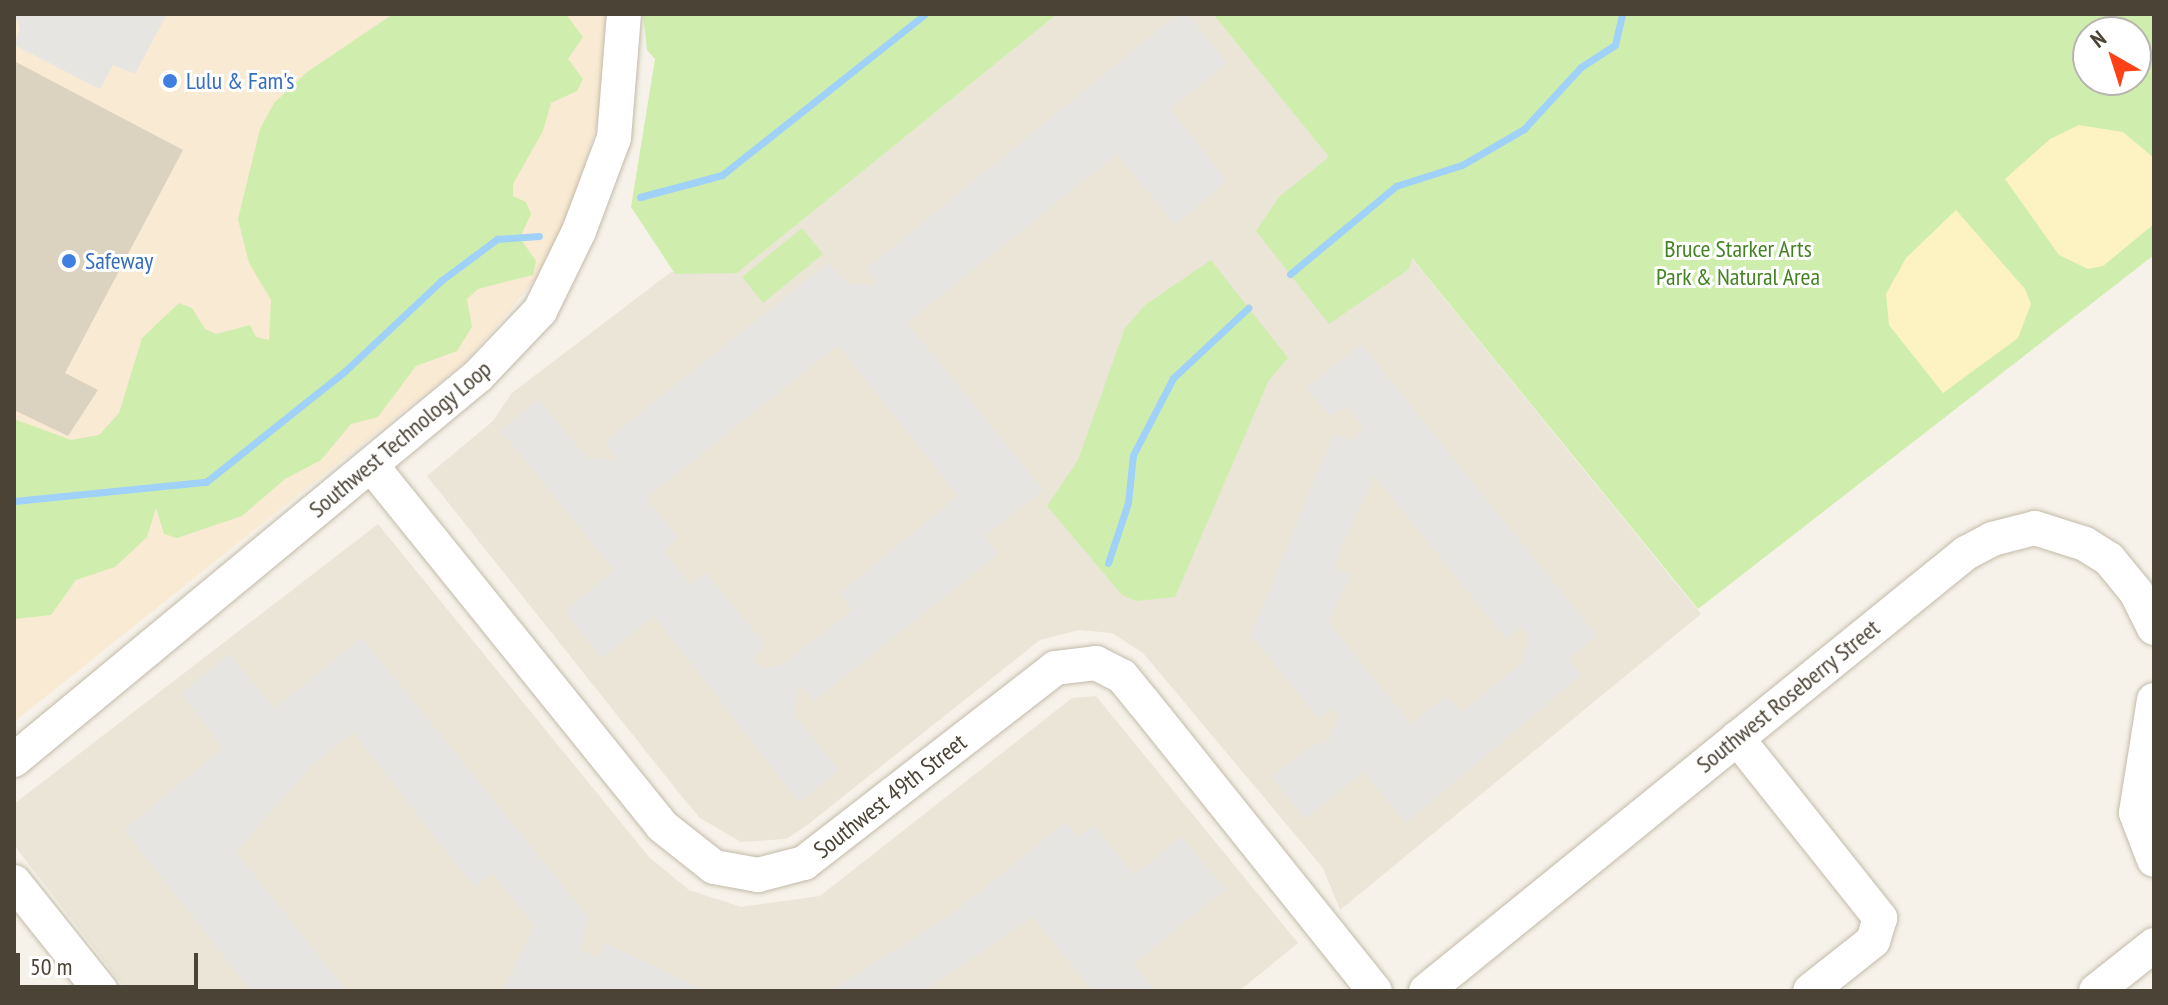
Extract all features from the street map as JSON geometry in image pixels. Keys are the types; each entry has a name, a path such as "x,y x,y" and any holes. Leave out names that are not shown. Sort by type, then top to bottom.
{"street":[{"name":"Southwest Technology Loop","path":"14,760 478,376 540,311 579,231 614,138 624,14"},
{"name":"Southwest 49th Street","path":"371,465 662,826 714,867 758,875 804,863 1045,674 1075,661 1096,663 1122,676 1375,991"},
{"name":"Southwest Roseberry Street","path":"1426,991 1966,553 2011,531 2059,532 2109,559 2136,592 2154,628"},
{"path":"2154,700 2136,813 2154,860"},
{"path":"1737,738 1880,918 1873,941 1810,991"},
{"path":"14,882 101,991"},
{"path":"2096,991 2154,945"}],"shaded area":[{"path":"14,14 606,14 601,108 574,202 543,270 497,326 465,362 14,722"},
{"path":"14,14 167,14 135,74 113,65 100,89 14,45 20,29"},
{"path":"1057,14 1213,14 1701,614 1340,910 1323,868 1143,653 1112,633 1079,630 1040,640 806,826 786,839 741,842 700,818 427,476 493,421 512,393 671,272 737,273"},
{"path":"1178,14 1188,14 1227,63 1170,109 1227,181 1175,225 1117,154 907,323 1043,490 984,537 998,554 814,701 802,687 797,691 795,715 839,770 799,802 654,616 602,658 564,611 614,570 500,430 539,399 587,458 616,460 605,441 828,263 848,283 873,286 877,281 867,268","holes":["838,345 958,496 840,593 852,610 782,665 764,668 752,660 766,646 706,573 691,585 663,551 678,538 646,498"]},
{"path":"1361,344 1596,635 1568,659 1581,675 1406,823 1363,772 1305,819 1271,777 1309,747 1329,740 1339,716 1331,709 1319,719 1251,635 1333,435 1353,440 1363,428 1349,406 1330,416 1306,388","holes":["1374,475 1506,639 1521,627 1529,637 1523,662 1462,712 1445,696 1411,724 1328,622 1351,575 1333,567"]},
{"path":"378,524 649,857 689,890 741,907 820,896 1072,698 1096,696 1298,943 1239,991 127,991 14,845 14,804"},
{"path":"362,638 589,918 580,949 598,958 605,943 707,991 503,991 535,926 492,873 474,887 353,732 310,767 236,852 347,991 251,991 124,830 223,748 181,693 229,654 274,708"},
{"path":"1066,822 1077,838 1094,825 1134,875 1181,837 1226,889 1133,964 1155,991 1093,991 1033,917 924,991 830,991 953,913"}],"green space":[{"path":"393,14 566,14 583,37 568,59 583,79 577,91 551,103 543,131 513,184 513,196 526,202 531,214 520,238 536,261 533,275 478,289 467,299 472,327 457,351 416,366 378,417 351,424 321,460 285,479 242,516 177,538 164,534 156,508 147,537 115,567 76,580 51,615 14,619 14,419 71,440 99,435 119,413 142,338 179,303 192,308 205,329 216,334 250,325 256,337 269,340 271,300 249,263 238,219 260,129 274,103 307,72"},
{"path":"643,14 1057,14 737,273 675,274 631,207 655,59 647,50"},
{"name":"Bruce Starker Arts Park & Natural Area","path":"1213,14 2154,14 2154,255 1698,609 1412,258 1409,269 1329,324 1256,231 1279,197 1329,157"},
{"path":"802,228 823,254 763,303 742,277"},
{"path":"1211,260 1288,358 1269,380 1175,597 1136,601 1122,595 1047,506 1078,460 1125,328 1145,305"}],"sand":[{"path":"2079,125 2123,132 2154,158 2154,224 2103,266 2088,269 2059,255 2005,179 2050,139"},
{"path":"1956,210 2025,289 2031,304 2018,338 1943,393 1889,325 1886,294 1906,258"}],"building":[{"name":"Safeway","path":"14,61 183,150 65,373 98,390 68,436 14,410"}],"waterway":[{"path":"640,197 722,175 925,14"},
{"path":"1290,274 1396,186 1462,165 1524,129 1581,67 1615,45 1622,14"},
{"path":"14,501 206,482 345,371 442,280 497,239 539,236"},
{"path":"1108,563 1128,503 1133,455 1173,378 1248,308"}],"place":[{"name":"Lulu & Fam's","path":"170,81"},
{"name":"Safeway","path":"69,261"}]}
